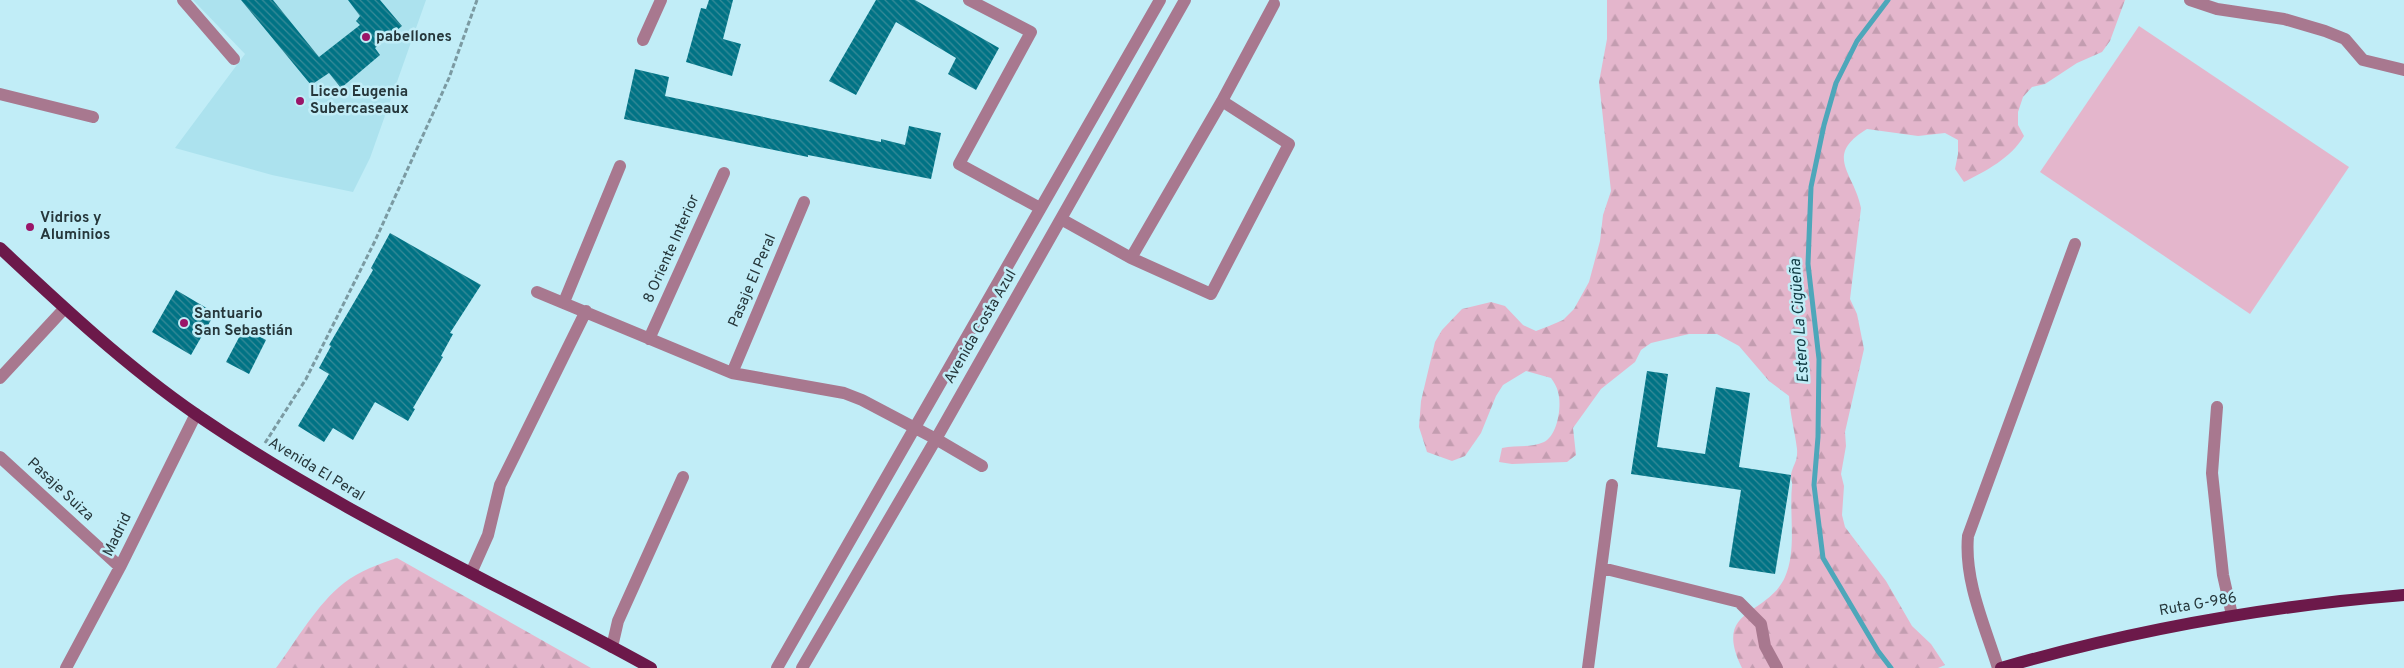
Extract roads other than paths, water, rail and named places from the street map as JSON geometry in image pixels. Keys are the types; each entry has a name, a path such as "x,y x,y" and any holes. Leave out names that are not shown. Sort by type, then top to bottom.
{"main road":[{"name":"Avenida El Peral","path":"0,248 64,309 111,350 196,414 348,509 651,668"},
{"name":"Ruta G-986","path":"2000,668 2116,637 2232,615 2404,595"}],"street":[{"path":"183,0 234,59"},
{"path":"643,40 661,0"},
{"path":"969,0 1031,32 959,164 1040,208"},
{"name":"Avenida Costa Azul","path":"777,668 1160,0"},
{"name":"Avenida Costa Azul","path":"802,668 936,438 1185,0"},
{"path":"2190,0 2217,9 2284,19 2325,31 2345,39 2363,60 2404,70"},
{"path":"1130,258 1222,101 1274,4"},
{"path":"0,94 93,117"},
{"path":"1061,219 1130,258 1211,294 1289,144 1222,101"},
{"path":"564,302 620,166"},
{"name":"8 Oriente Interior","path":"649,339 724,173"},
{"name":"Pasaje El Peral","path":"732,373 804,202"},
{"path":"2000,668 1970,578 1966,552 1968,536 2075,244"},
{"path":"537,292 732,373 844,393 936,438 982,466"},
{"path":"0,378 64,309"},
{"path":"471,573 488,535 500,485 586,311"},
{"path":"2217,407 2212,473 2223,575 2232,615"},
{"name":"Madrid","path":"66,668 120,567 196,414"},
{"name":"Pasaje Suiza","path":"0,457 120,567"},
{"path":"612,647 618,621 683,477"},
{"path":"1588,668 1612,485"},
{"path":"1602,568 1739,602 1761,624 1765,646 1777,668"}],"waterway":[{"name":"Estero La Cigüeña","path":"1888,0 1857,41 1836,83 1824,125 1811,187 1808,264 1819,359 1818,437 1814,485 1823,558 1878,651 1891,668"}],"place":[{"name":"pabellones","path":"366,37"},
{"name":"Liceo Eugenia Subercaseaux","path":"300,101"},
{"name":"Vidrios y Aluminios","path":"30,227"},
{"name":"Santuario San Sebastián","path":"184,323"}]}
